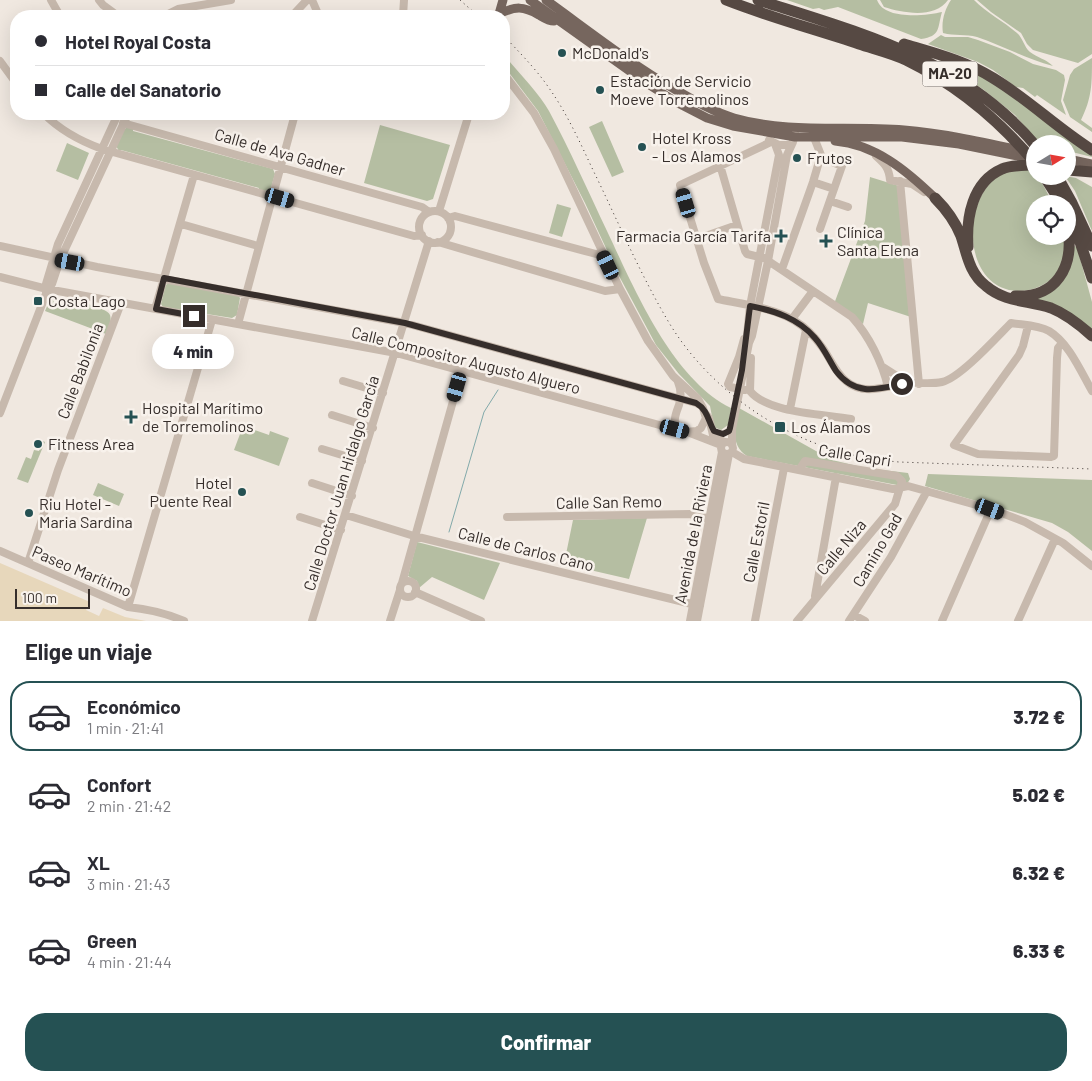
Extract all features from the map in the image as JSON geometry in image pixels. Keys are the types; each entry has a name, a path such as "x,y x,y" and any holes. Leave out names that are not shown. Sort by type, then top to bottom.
{"highway":[{"path":"726,0 760,13 814,24"},
{"path":"758,0 814,24"},
{"name":"MA-20","path":"814,24 904,59 946,82 964,94 1004,128 1026,158"},
{"name":"MA-20","path":"827,28 866,34 926,60 952,75 999,110 1026,135"},
{"path":"866,34 944,56 979,70 1007,87 1092,150"},
{"path":"975,273 970,258 968,233 969,218 976,194 986,180 1002,169 1026,163"},
{"path":"1076,170 1091,169"},
{"path":"1055,185 1092,246"},
{"path":"934,198 947,210 960,235 970,267 986,287 1002,297 1051,308 1077,322 1092,336"},
{"path":"1076,232 1092,278"},
{"path":"996,293 1023,297 1033,295 1050,286 1063,272 1068,262 1069,245"}],"main road":[{"path":"504,0 509,4 529,10 550,21 558,21"},
{"path":"530,0 676,102 707,118 769,135 840,128 896,129 928,132 1015,149"},
{"path":"546,0 642,70 712,110 734,118 769,135"},
{"path":"509,10 516,7"},
{"path":"793,134 815,140 841,142 869,150 887,158 902,168 934,198"},
{"path":"805,137 880,136 927,139 1026,161"},
{"path":"1076,162 1091,169"},
{"path":"1076,167 1091,169"}],"street":[{"path":"99,0 110,10"},
{"path":"176,10 231,0"},
{"path":"298,10 307,0"},
{"path":"1,63 10,75"},
{"path":"510,82 534,113 554,149 620,289 648,340 678,382 680,387 679,402 674,417 676,424 688,432 701,428 704,423 705,413"},
{"path":"50,120 78,139 106,150 414,236 422,235 434,242 605,291 620,289"},
{"path":"57,259 67,246 106,150 116,120"},
{"path":"238,324 293,120"},
{"path":"439,211 467,120"},
{"path":"0,413 47,289 51,286 58,244 106,150 123,122"},
{"name":"Calle de Ava Gadner","path":"123,122 410,204 429,212"},
{"path":"793,134 769,135 720,165 680,185 704,263 718,298 781,314 792,319 814,337 846,381 855,387 866,390 908,383 944,382 957,374 1011,324 1028,326 1049,332 1062,343 1092,391"},
{"name":"Avenida de la Riviera","path":"754,307 768,260 787,155 793,134"},
{"path":"769,135 786,151 787,155"},
{"name":"Avenida de la Riviera","path":"690,621 697,605 729,431 749,336 760,257 778,160 769,135"},
{"path":"782,269 820,157 819,147 815,140"},
{"path":"869,150 886,164 890,180 912,184 934,198"},
{"path":"820,157 842,166 820,228"},
{"path":"720,165 747,254 768,260 852,317 883,368 888,387"},
{"path":"156,309 194,175"},
{"path":"900,181 920,384"},
{"path":"813,182 834,189"},
{"path":"830,201 848,207"},
{"path":"422,235 419,226 422,217 429,212 439,211 448,218 450,228 446,237 434,242"},
{"path":"448,218 456,216 596,254 603,252"},
{"path":"181,224 258,246"},
{"path":"696,239 738,225"},
{"name":"Calle Doctor Juan Hidalgo García","path":"312,621 405,323 434,242"},
{"path":"0,246 70,262 405,323 666,395 679,402 691,401 700,405"},
{"path":"67,246 67,257 70,262"},
{"name":"Calle Compositor Augusto Alguero","path":"0,277 47,289 396,353 688,432 727,447"},
{"path":"792,319 813,290"},
{"name":"Calle Babilonia","path":"28,563 58,470 121,302"},
{"path":"128,607 212,320"},
{"path":"1028,326 1024,346 1020,354 954,445 978,454 1054,456 1057,358 1058,348 1062,343"},
{"path":"790,409 806,330"},
{"path":"749,336 742,342 739,357 729,379 730,387 743,390 755,398 779,407 851,419"},
{"path":"743,390 749,336"},
{"name":"Avenida de la Riviera","path":"697,621 697,605 710,519 732,429 749,336"},
{"path":"883,368 908,383"},
{"path":"343,381 383,393"},
{"path":"666,395 677,389 678,382"},
{"path":"678,382 682,383 698,400 710,418 713,435 727,447"},
{"path":"390,621 457,387"},
{"path":"332,415 373,428"},
{"path":"711,426 717,434 729,431"},
{"name":"Calle Capri","path":"727,447 744,459 893,489 908,486 990,509 1025,522 1055,539 1092,566"},
{"path":"322,449 362,461"},
{"name":"Calle Capri","path":"799,470 805,461 897,476 902,481 900,488"},
{"name":"Calle Estoril","path":"755,621 784,468"},
{"path":"815,599 836,477"},
{"path":"312,483 352,496"},
{"name":"Calle Niza","path":"796,621 895,504 900,488"},
{"name":"Camino Gad","path":"851,618 891,557 927,492"},
{"path":"942,621 990,509"},
{"name":"Calle San Remo","path":"507,517 690,514 710,519"},
{"name":"Calle de Carlos Cano","path":"346,515 414,536 697,605"},
{"path":"300,516 341,530"},
{"path":"1018,621 1055,539"},
{"name":"Paseo Marítimo","path":"0,551 128,607 146,609 174,616 184,621"},
{"path":"819,577 829,582"},
{"path":"408,581 413,582 416,586 415,592 408,597 403,595 401,587 408,581"},
{"path":"415,592 481,621"},
{"path":"851,618 865,621"}],"green space":[{"path":"787,0 877,0 881,6 896,14 926,15 942,12 935,34 921,39 838,7 824,10 819,8 813,9"},
{"path":"880,0 948,0 935,10 918,13 884,7"},
{"path":"951,0 974,0 1017,33 1030,52 1053,66 977,37 943,33 944,15"},
{"path":"977,0 1092,0 1092,54 1078,63 1033,50 1021,33"},
{"path":"941,35 945,37 968,37 978,40 1010,52 1033,64 1056,70 1064,75 1065,80 1061,101 1066,115 1037,95 1035,97 1023,88 1016,87 993,70 978,62 928,44"},
{"path":"1092,58 1091,90 1081,120 1092,128 1092,132 1070,117 1063,100 1070,75 1074,69"},
{"path":"939,60 978,72 1066,135 1032,135 1015,115 984,90"},
{"path":"510,62 549,111 629,279 657,330 691,376 710,394 731,408 728,425 721,430 714,427 710,406 679,374 656,345 618,274 585,203 538,111 510,74"},
{"path":"602,121 624,172 612,177 589,127"},
{"path":"380,125 450,145 433,199 427,201 364,183"},
{"path":"127,127 133,129 133,131 273,169 275,174 271,188 265,191 259,190 259,188 119,151 116,146"},
{"path":"1076,142 1092,154 1092,157 1076,153"},
{"path":"67,143 89,153 78,180 56,171"},
{"path":"1026,169 1026,185 1043,185 1048,195 1026,195 1026,245 1065,245 1060,266 1054,277 1034,289 1017,291 998,286 984,273 976,256 973,236 974,216 981,197 992,181 1013,170"},
{"path":"870,177 899,186 911,317 868,303 863,324 834,304 865,221"},
{"path":"1076,178 1092,187 1092,231 1071,185 1076,185"},
{"path":"557,204 571,208 562,237 549,233"},
{"path":"1074,246 1077,247 1092,302 1092,330 1031,299 1063,280 1070,267"},
{"path":"168,283 238,295 240,298 237,315 232,318 163,307 161,304 165,286"},
{"path":"55,297 85,303 107,312 110,315 110,325 106,334 45,311 49,302"},
{"path":"739,408 832,460 866,468 908,473 910,479 907,484 897,485 747,456 738,446 735,434"},
{"path":"243,426 269,435 270,431 289,438 279,466 234,450"},
{"path":"43,441 45,442 28,483 17,479 26,457 31,459 34,450 39,451"},
{"path":"928,474 1092,480 1092,551 1068,532 1052,523 925,486"},
{"path":"98,483 124,494 119,506 93,495"},
{"path":"647,518 629,579 564,564 573,520"},
{"path":"417,542 500,563 484,600 432,577 419,588 417,581 408,576"}],"sand":[{"path":"0,563 90,602 86,610 99,616 103,608 125,617 146,621 0,621"}],"waterway":[{"path":"449,532 484,412 498,390"}],"railway":[{"path":"460,0 471,10"},
{"path":"510,42 539,74 561,107 638,265 668,321 700,364 740,401 786,430 835,450 859,456 899,462 1092,469"}],"place":[{"name":"McDonald's","path":"562,53"},
{"name":"Estación de Servicio Moeve Torremolinos","path":"600,90"},
{"name":"Hotel Kross - Los Alamos","path":"642,147"},
{"name":"Frutos","path":"797,158"},
{"name":"Farmacia García Tarifa","path":"781,236"},
{"name":"Clínica Santa Elena","path":"826,241"},
{"name":"Costa Lago","path":"38,301"},
{"name":"Hospital Marítimo de Torremolinos","path":"131,417"},
{"name":"Los Álamos","path":"780,427"},
{"name":"Fitness Area","path":"38,444"},
{"name":"Hotel Puente Real","path":"242,492"},
{"name":"Riu Hotel - Maria Sardina","path":"29,513"}],"route":[{"path":"194,316 156,309 164,278 405,323 696,403 701,406 710,418 711,426 717,434 726,433 730,428 742,370 750,306 781,314 796,321 814,337 837,371 855,387 866,390 902,384"}]}
